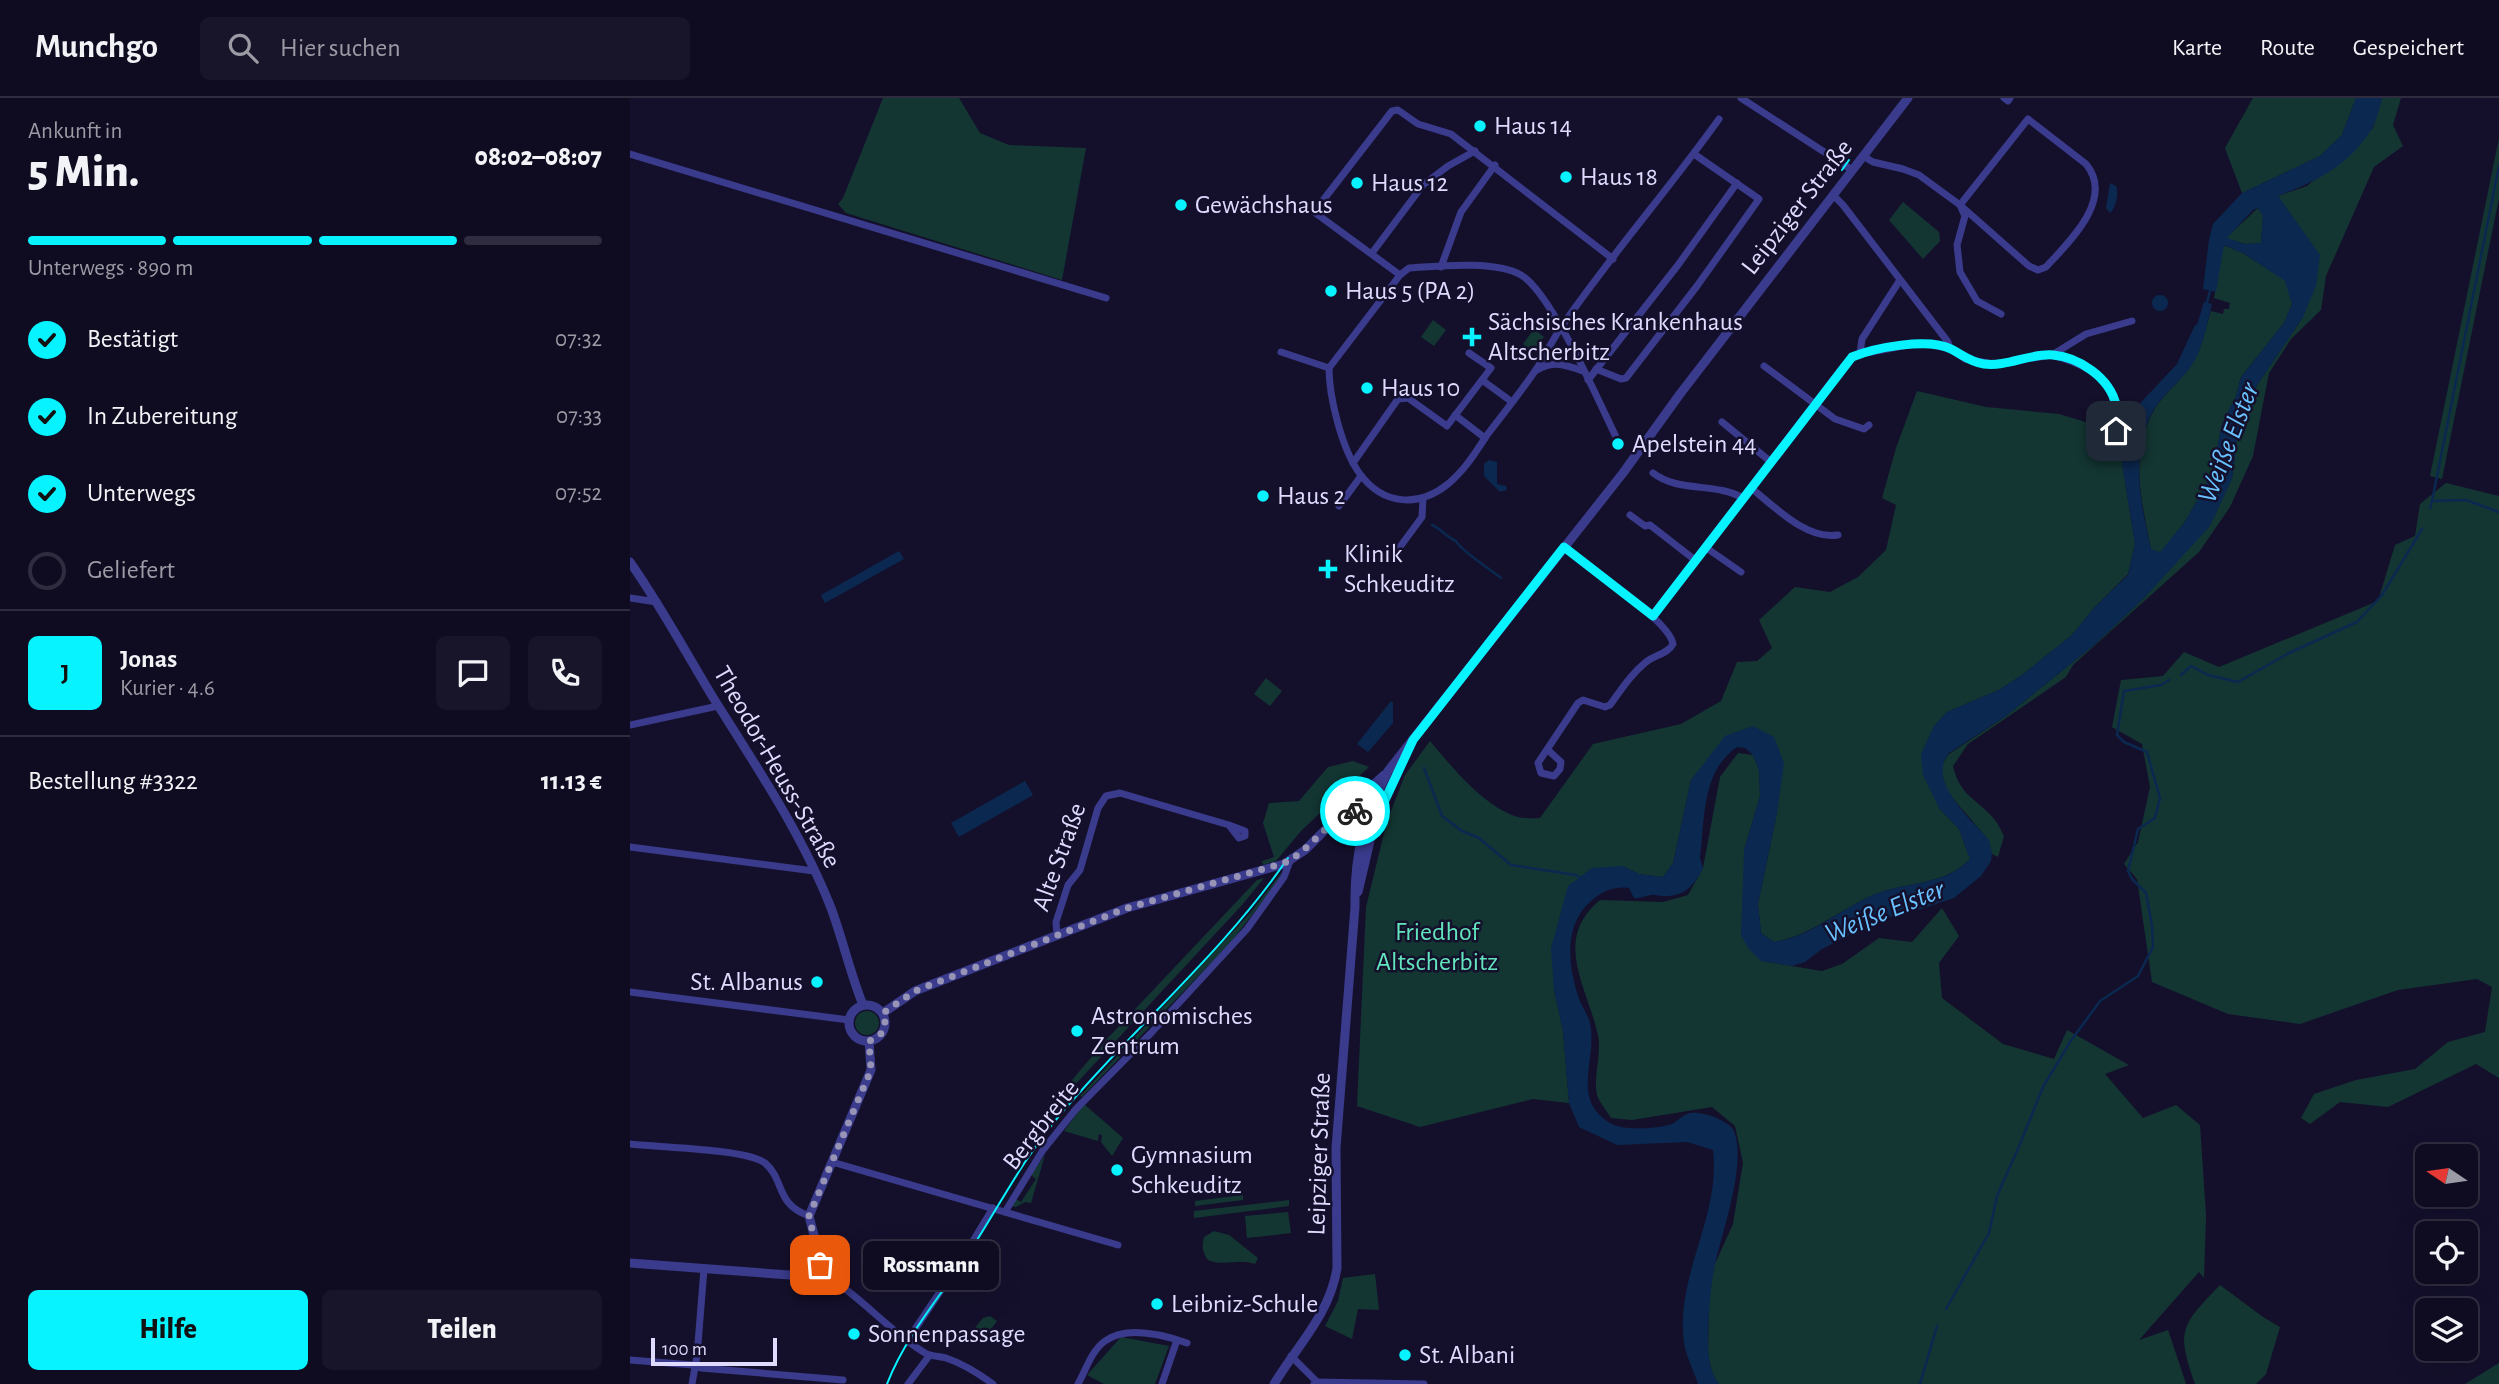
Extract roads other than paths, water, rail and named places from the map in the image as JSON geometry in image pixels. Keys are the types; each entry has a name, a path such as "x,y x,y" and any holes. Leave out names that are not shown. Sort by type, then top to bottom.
{"street":[{"path":"1741,98 1852,170"},
{"name":"Leipziger Straße","path":"1337,818 1388,771 1413,740 1908,98"},
{"path":"2004,98 2008,101 2010,98"},
{"path":"1400,275 1314,212 1392,111 1398,110 1425,127 1451,134 1613,259"},
{"path":"1616,437 1561,327 1538,291 1523,276 1497,267 1409,268 1400,275 1329,368 1339,425 1353,463 1361,476 1382,493 1406,501 1423,498 1447,485 1467,466 1536,370 1561,327 1719,119"},
{"path":"1863,156 1873,162 1919,175 1960,205 2029,266 2038,270 2046,267 2087,217 2096,194 2096,183 2093,172 2028,119 1960,205"},
{"path":"1372,253 1423,185 1448,166 1475,151"},
{"path":"630,154 1106,298"},
{"path":"1596,369 1621,379 1626,378 1697,286 1759,199 1694,154"},
{"path":"1441,267 1461,212 1494,165"},
{"path":"1588,380 1678,265 1737,183"},
{"path":"1833,195 1950,348"},
{"path":"1960,205 1965,216 1957,244 1960,272 1977,301 2001,314"},
{"path":"1963,226 1983,226"},
{"path":"1860,354 1862,339 1900,280"},
{"path":"2052,355 2086,334 2132,321"},
{"path":"1653,616 1852,357 1919,343 1950,348 1965,359 1985,364 2052,355 2078,362 2101,379 2113,394 2116,404 2116,431"},
{"path":"1281,352 1329,368"},
{"path":"1353,463 1398,399 1408,398 1447,426 1491,368 1469,353"},
{"path":"1536,370 1546,364 1555,363 1583,371"},
{"path":"1765,366 1835,419 1864,429 1869,425"},
{"path":"1482,380 1512,402"},
{"path":"1455,415 1485,438"},
{"path":"1722,422 1771,462"},
{"path":"1653,473 1668,483 1724,491 1743,498"},
{"path":"1339,506 1361,476"},
{"path":"1751,488 1808,529 1825,537 1838,535"},
{"path":"1394,555 1422,517 1423,498"},
{"path":"1630,515 1645,526 1650,526 1695,560"},
{"path":"1548,750 1578,704 1583,700 1605,707 1610,705 1636,670 1652,657 1670,650 1673,644 1671,635 1653,616 1564,547"},
{"path":"1706,547 1741,572"},
{"name":"Theodor-Heuss-Straße","path":"630,562 658,602 745,747 814,871 831,909 863,1005"},
{"path":"630,598 658,602"},
{"path":"630,725 719,706"},
{"name":"Leipziger Straße","path":"1379,800 1413,740"},
{"name":"Leipziger Straße","path":"1274,1384 1330,1298 1337,1268 1336,1148 1354,880 1362,831 1373,814 1388,771"},
{"name":"Alte Straße","path":"1057,935 1056,922 1068,885 1080,870 1098,808 1106,796 1120,793 1228,825"},
{"path":"1359,797 1379,800"},
{"path":"1337,818 1350,812 1373,814"},
{"name":"Leipziger Straße","path":"1354,907 1373,814"},
{"name":"Bergbreite","path":"1005,1212 1043,1150 1076,1109 1247,929 1284,877 1290,861 1320,837 1337,818"},
{"path":"630,847 814,871"},
{"name":"Alte Straße","path":"883,1013 915,991 1127,908 1290,861"},
{"path":"630,992 849,1020"},
{"path":"863,1005 874,1006 883,1013 886,1025 875,1040 853,1036 849,1020 854,1010 863,1005"},
{"path":"818,1272 820,1258 809,1216 871,1070 869,1041"},
{"path":"630,1144 671,1146 755,1158 768,1167 790,1206 809,1216"},
{"path":"832,1162 1118,1245"},
{"path":"907,1341 993,1208"},
{"path":"630,1263 803,1276 818,1272 834,1280 929,1356 943,1357 975,1370 993,1384"},
{"path":"692,1384 704,1269"},
{"path":"1078,1384 1092,1355 1105,1341 1118,1335 1161,1335 1187,1343"},
{"path":"1162,1384 1177,1340"},
{"path":"908,1384 929,1356"},
{"path":"1291,1356 1315,1383 1424,1384"},
{"path":"630,1360 843,1380"},
{"path":"779,1384 780,1375"}],"water":[{"name":"Weiße Elster","path":"2356,98 2382,98 2373,126 2362,143 2342,163 2318,178 2278,196 2320,255 2316,286 2303,317 2257,385 2237,441 2232,479 2210,526 2145,597 2094,645 2006,716 1949,753 1943,764 1943,775 1954,799 1989,840 1991,861 1981,876 1954,898 1895,915 1855,932 1822,949 1805,962 1792,966 1761,961 1741,936 1744,850 1760,796 1759,770 1753,755 1745,748 1737,747 1725,757 1711,783 1704,812 1700,858 1703,868 1692,885 1677,895 1637,898 1634,898 1629,888 1609,890 1591,901 1576,922 1570,947 1572,973 1579,999 1590,1023 1588,1091 1599,1114 1618,1126 1643,1128 1661,1127 1674,1123 1687,1114 1698,1113 1720,1119 1734,1131 1738,1161 1736,1179 1713,1274 1709,1317 1709,1360 1719,1384 1698,1384 1685,1348 1683,1318 1691,1270 1711,1199 1713,1150 1687,1142 1617,1145 1579,1127 1569,1103 1563,1031 1554,990 1551,948 1568,886 1592,868 1623,866 1639,874 1663,877 1673,863 1691,780 1725,736 1753,726 1774,737 1784,763 1777,813 1758,904 1761,933 1774,942 1800,935 1883,891 1948,874 1970,859 1959,829 1939,808 1923,775 1921,754 1934,726 1947,712 1999,690 2022,675 2072,635 2094,608 2128,575 2135,544 2121,457 2122,433 2130,414 2177,364 2197,325 2204,302 2212,304 2199,350 2188,371 2153,411 2141,444 2139,462 2141,497 2151,549 2160,552 2185,522 2212,474 2222,424 2236,396 2241,377 2284,323 2292,304 2285,281 2243,253 2224,245 2216,292 2203,289 2213,224 2242,193 2320,156 2342,135","holes":["2258,208 2263,216 2261,243 2245,244 2227,238 2253,210"]},
{"path":"2110,183 2116,186 2117,192 2110,213 2106,208"},
{"path":"2160,295 2168,303 2160,311 2152,303"},
{"path":"1489,460 1497,462 1497,484 1506,486 1507,490 1500,492 1484,476 1484,464"},
{"path":"899,551 904,559 825,603 821,595"},
{"path":"1391,701 1393,723 1368,752 1357,744"},
{"path":"1025,781 1033,795 959,837 951,823"}],"waterway":[{"path":"2432,501 2499,166"},
{"path":"2206,305 2211,288"},
{"path":"2430,508 2432,501 2466,500 2499,512"},
{"path":"1432,525 1501,578"},
{"path":"2181,675 2191,666 2208,675 2238,682 2289,653 2357,622 2382,595 2422,529"},
{"path":"1946,1309 1989,1233 1997,1196 2043,1087 2070,1042 2100,1001 2138,976 2153,947 2146,893 2128,871 2138,829 2155,818 2160,798 2147,752 2124,742 2117,735 2124,691 2161,685 2169,680"},
{"path":"1424,768 1442,816 1462,831 1479,838 1511,865 1576,875 1583,879"},
{"path":"1920,1384 1937,1326"}],"tram line":[{"path":"1842,170 1849,160"},
{"path":"887,1384 911,1336 963,1262 1045,1133 1087,1084 1235,926 1288,858"}],"place":[{"name":"Haus 14","path":"1480,126"},
{"name":"Haus 18","path":"1566,177"},
{"name":"Haus 12","path":"1357,183"},
{"name":"Gewächshaus","path":"1181,205"},
{"name":"Haus 5 (PA 2)","path":"1331,291"},
{"name":"Sächsisches Krankenhaus Altscherbitz","path":"1472,337"},
{"name":"Haus 10","path":"1367,388"},
{"name":"Apelstein 44","path":"1618,444"},
{"name":"Haus 2","path":"1263,496"},
{"name":"Klinik Schkeuditz","path":"1328,569"},
{"name":"St. Albanus","path":"817,982"},
{"name":"Astronomisches Zentrum","path":"1077,1031"},
{"name":"Gymnasium Schkeuditz","path":"1117,1170"},
{"name":"Rossmann","path":"820,1265"},
{"name":"Leibniz-Schule","path":"1157,1304"},
{"name":"Sonnenpassage","path":"854,1334"},
{"name":"St. Albani","path":"1405,1355"}],"park label":[{"name":"Friedhof Altscherbitz","path":"1437,947"}]}
